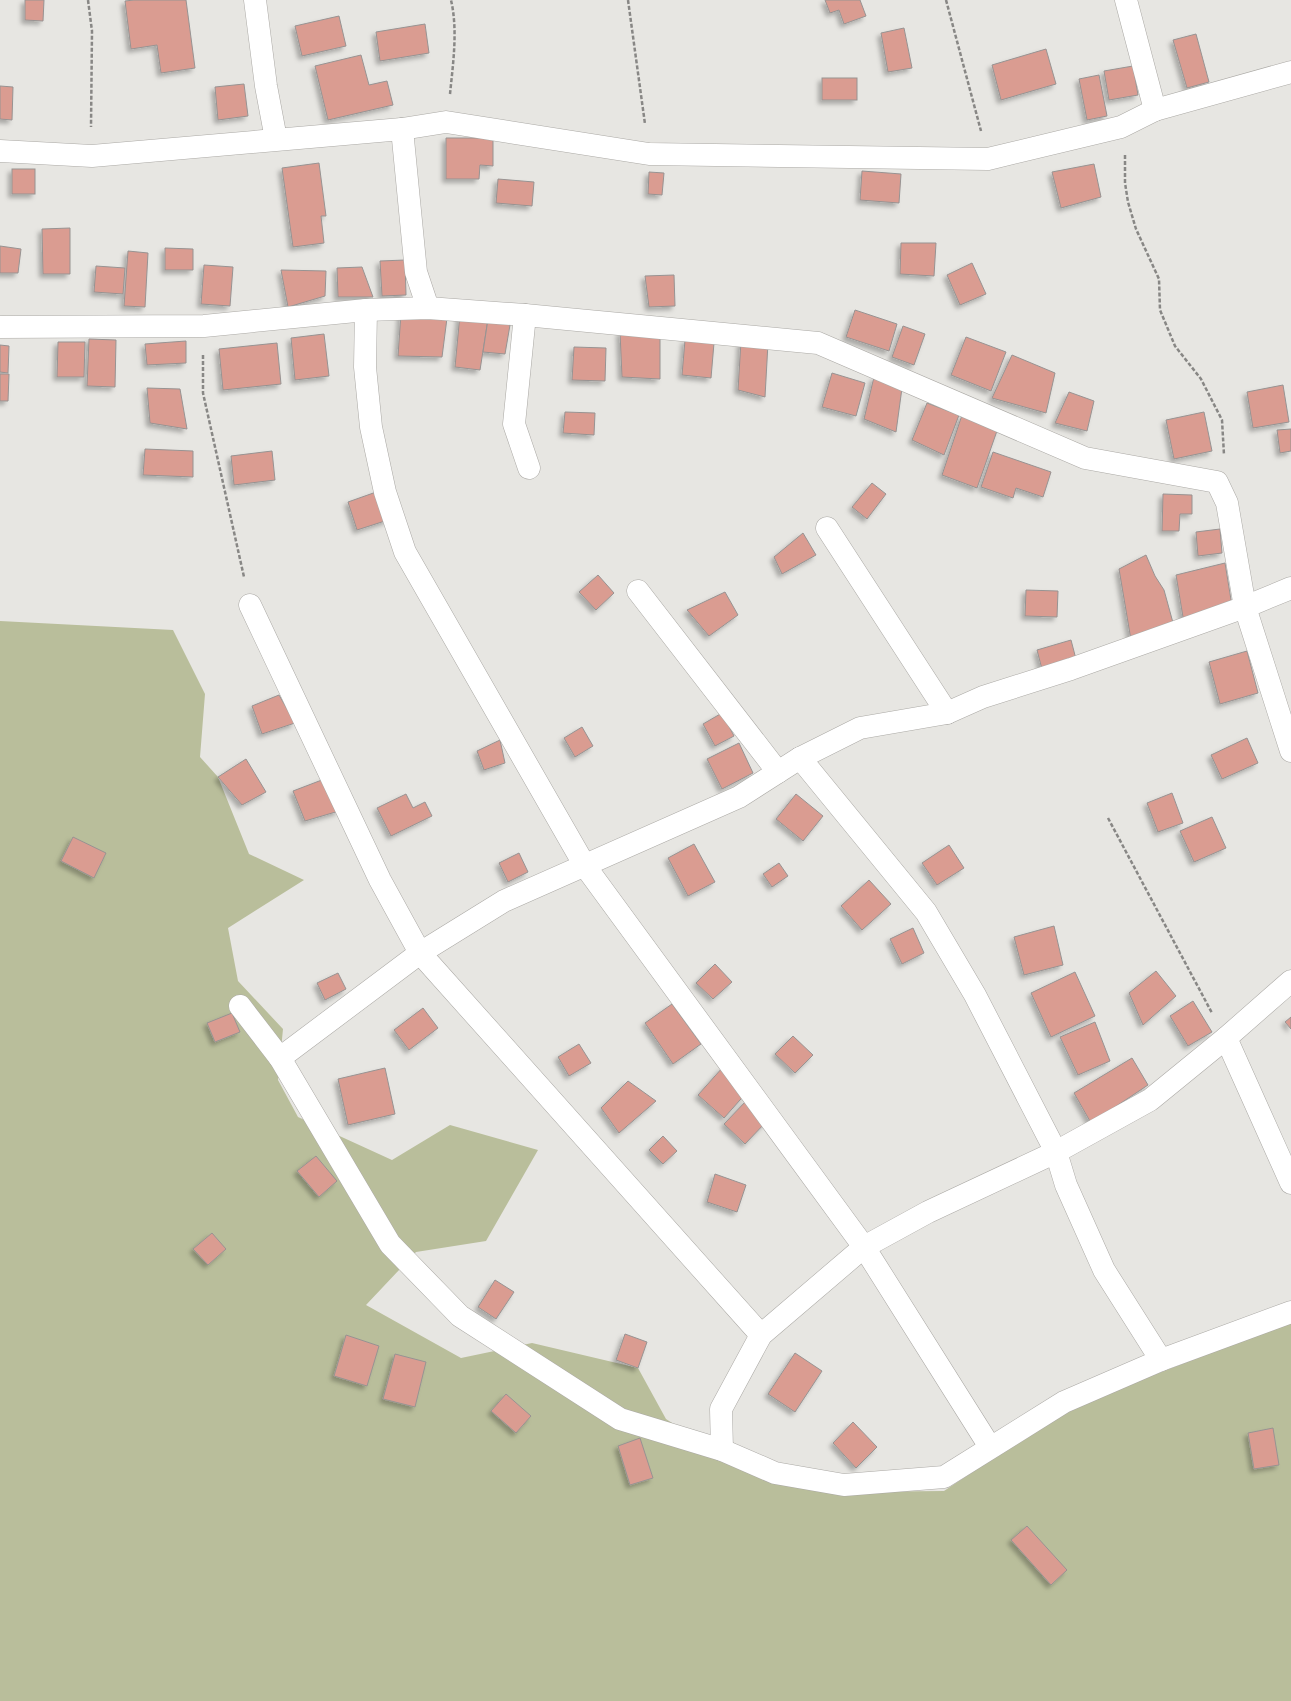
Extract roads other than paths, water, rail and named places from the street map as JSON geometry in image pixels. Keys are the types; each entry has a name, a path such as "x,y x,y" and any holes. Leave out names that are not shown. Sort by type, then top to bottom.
{"street":[{"path":"255,0 266,86 276,139"},
{"path":"1126,0 1155,110"},
{"path":"0,151 92,156 402,129 446,122 648,154 988,159 1121,127 1155,110 1291,72"},
{"path":"402,129 416,272 428,308"},
{"path":"0,327 204,326 366,310 428,308 525,315 818,343 1085,458 1217,482 1227,504 1245,607 1291,751"},
{"path":"366,310 365,367 371,428 385,492 405,552 585,866 864,1248 990,1447"},
{"path":"525,315 514,424 529,468"},
{"path":"827,528 947,713"},
{"path":"280,1058 420,953 504,901 739,797 800,758 860,728 947,713 983,697 1071,669 1245,607 1291,588"},
{"path":"638,591 778,772"},
{"path":"250,605 380,880 420,953 761,1335"},
{"path":"800,758 926,912 975,995 1056,1152 1066,1185 1104,1270 1161,1360"},
{"path":"722,1450 721,1409 761,1335 864,1248 928,1212 1056,1152 1150,1100 1226,1038 1291,981"},
{"path":"240,1006 280,1058 390,1244 460,1316 620,1419 722,1450 775,1473 844,1485 944,1477 1064,1402 1161,1360 1291,1312"},
{"path":"1226,1038 1291,1183"}]}
